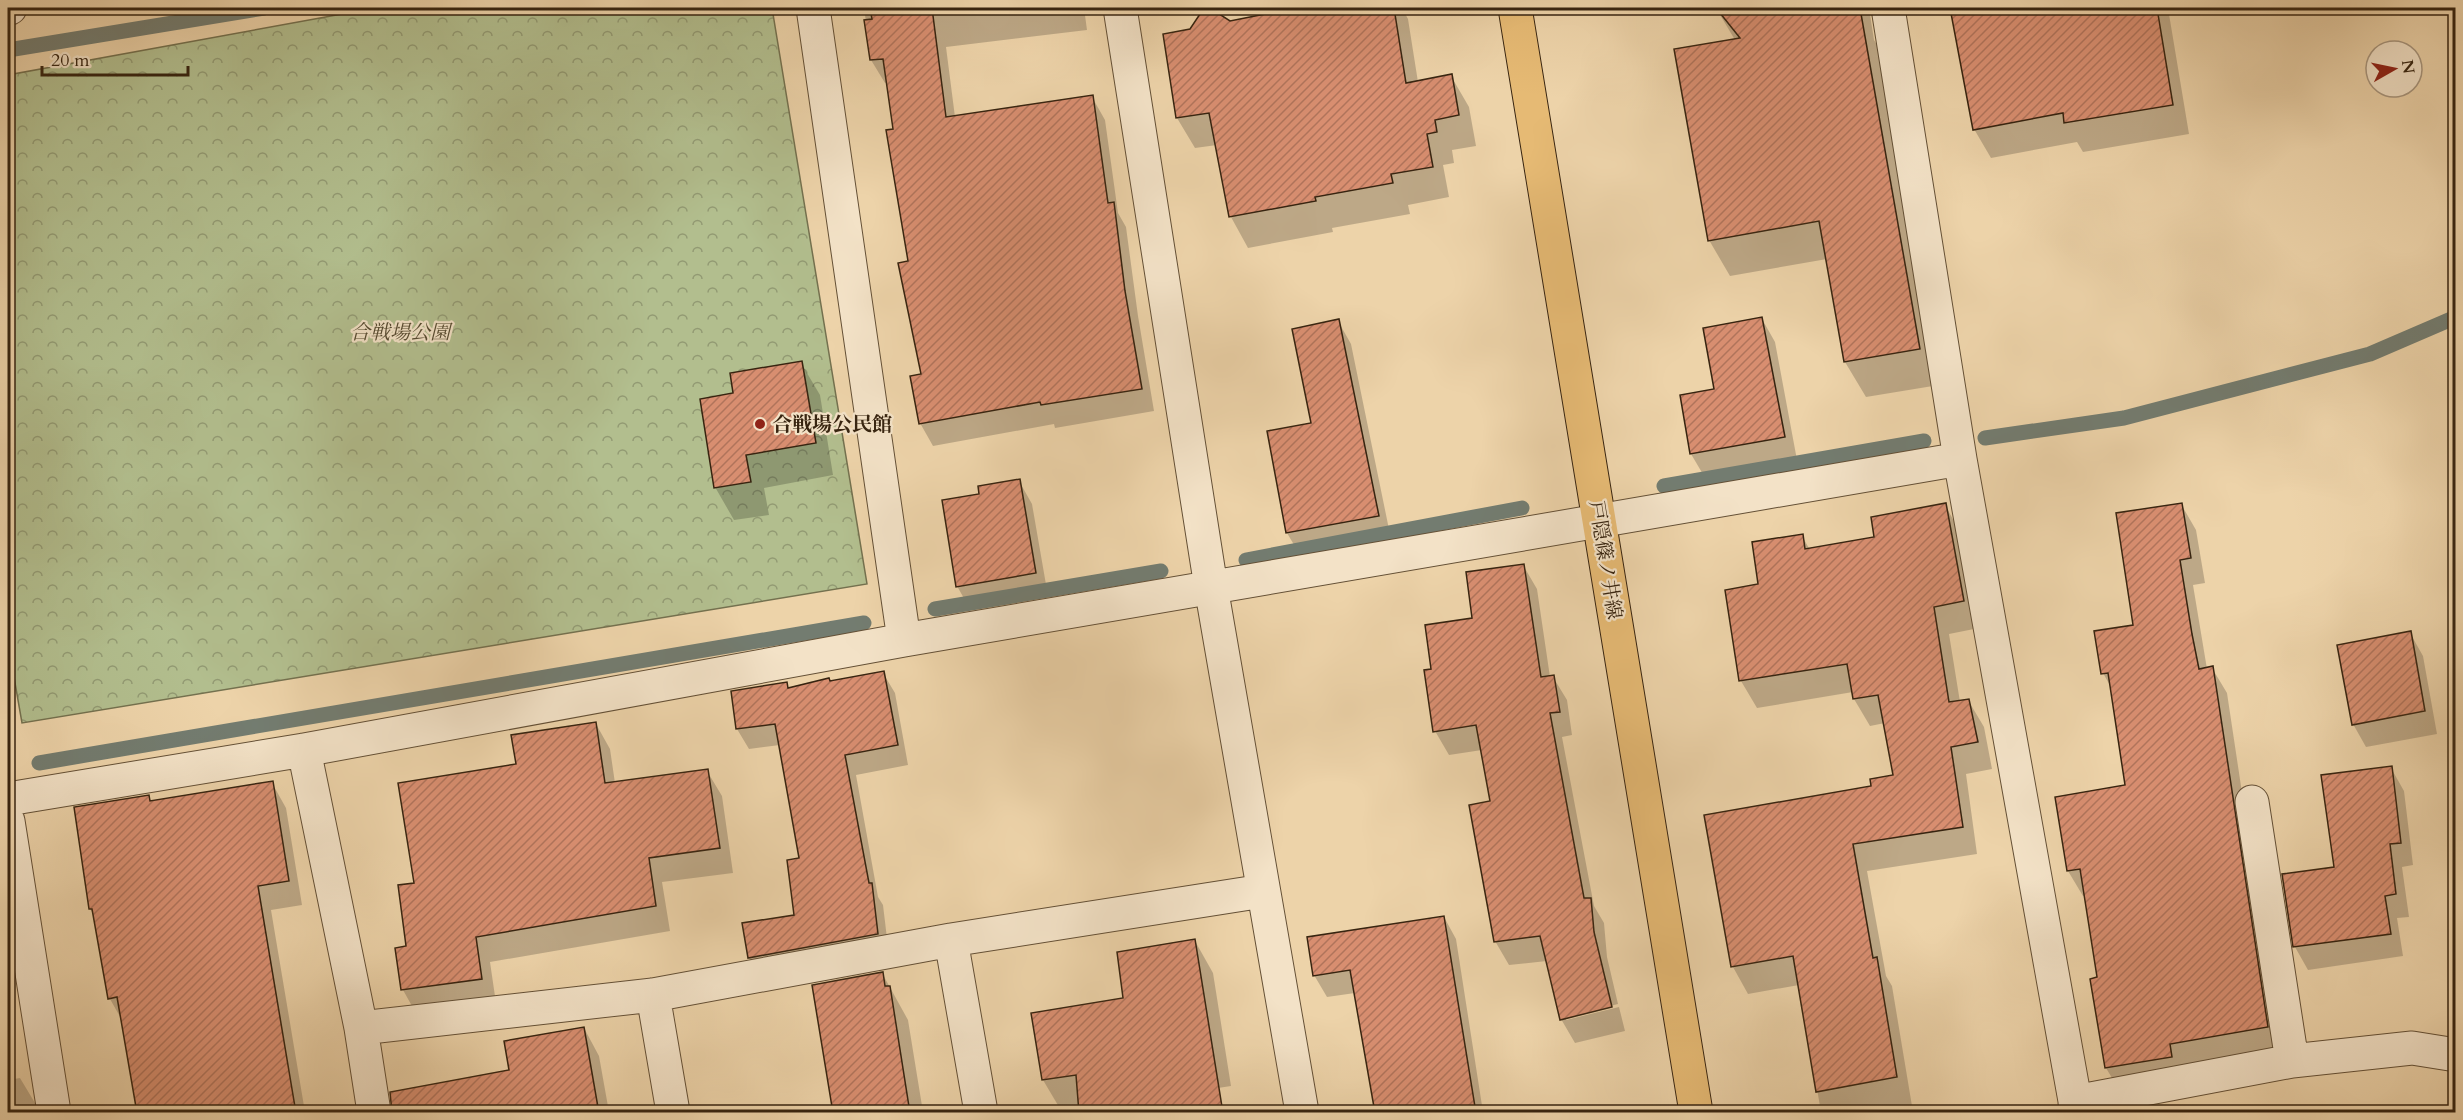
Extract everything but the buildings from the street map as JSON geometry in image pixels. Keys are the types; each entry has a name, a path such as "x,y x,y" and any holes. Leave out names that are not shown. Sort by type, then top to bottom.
{"main road":[{"name":"戸隠篠ノ井線","path":"1515,8 1696,1113"}],"street":[{"path":"813,8 904,640"},
{"path":"1120,8 1211,587 1302,1113"},
{"path":"1888,8 1960,459 2076,1107 2292,1061 2412,1048 2456,1055"},
{"path":"8,799 304,750 904,640 1960,459"},
{"path":"304,750 361,1028 374,1113"},
{"path":"2252,802 2292,1061"},
{"path":"8,821 54,1113"},
{"path":"361,1028 653,995 951,940 1263,891"},
{"path":"951,940 981,1113"},
{"path":"653,995 674,1113"}],"green space":[{"name":"合戦場公園","path":"375,8 772,8 867,584 22,723 8,643 8,75"}],"waterway":[{"path":"8,50 264,8"},
{"path":"1985,438 2124,418 2370,354 2456,317"},
{"path":"1664,486 1924,441"},
{"path":"1246,560 1522,508"},
{"path":"935,609 1161,571"},
{"path":"39,763 864,623"}],"place":[{"name":"合戦場公民館","path":"760,424"}]}
